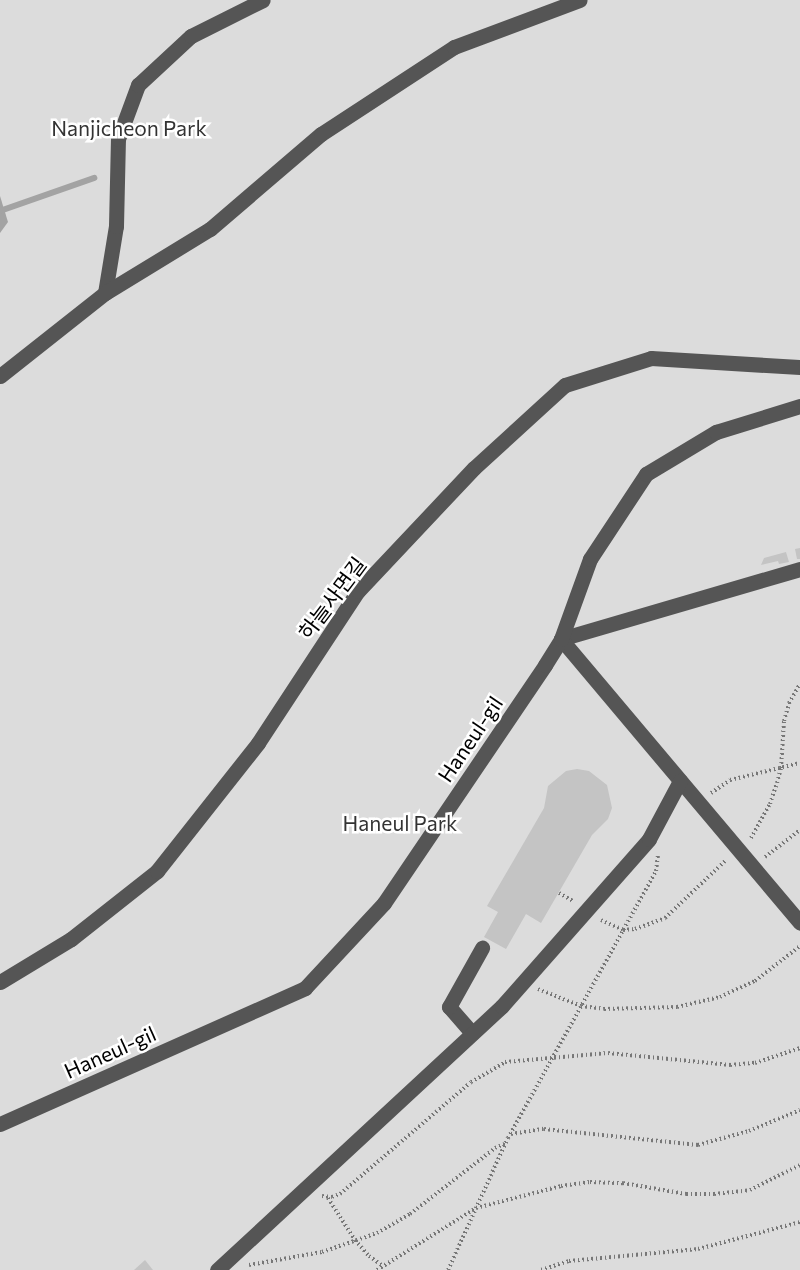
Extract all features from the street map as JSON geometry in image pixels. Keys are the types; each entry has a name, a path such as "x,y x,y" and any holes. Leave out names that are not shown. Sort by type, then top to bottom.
{"street":[{"path":"105,293 116,226 118,139 138,85 191,36 263,0"},
{"path":"0,376 105,293 210,229 321,134 454,47 580,0"},
{"name":"하늘사면길","path":"0,982 71,939 157,871 258,743 358,591 474,468 565,385 651,358 800,367"},
{"name":"Haneul-gil","path":"0,1124 304,988 384,903 561,639 590,559 646,474 716,432 800,406"},
{"path":"800,569 561,639 800,923"},
{"path":"217,1270 502,1006 649,839 680,781"},
{"path":"472,1033 449,1007 482,948"}],"path":[{"path":"700,804 720,785 730,780 800,763"},
{"path":"755,869 770,852 800,830"},
{"path":"448,1270 510,1134 656,871 658,852 649,839"},
{"path":"524,981 548,994 581,1006 604,1009 677,1007 720,997 755,981 800,946"},
{"path":"308,1185 317,1193 327,1197 340,1194 471,1082 505,1062 608,1053 729,1065 755,1063 800,1047"},
{"path":"510,1134 544,1129 698,1145 749,1131 800,1110"},
{"path":"229,1259 246,1265 322,1252 376,1233 410,1214 495,1148 505,1144"},
{"path":"377,1270 476,1208 561,1186 590,1182 623,1183 686,1194 714,1194 750,1190 800,1165"},
{"path":"327,1197 355,1240 369,1256 383,1266"},
{"path":"541,1270 569,1261 698,1249 800,1222"}],"green space":[{"name":"Haneul Park","path":"0,0 800,0 800,1270 0,1270"}],"shaded area":[{"path":"0,196 8,222 0,233"}],"building":[{"path":"800,548 800,559 797,559 795,549"},
{"path":"786,552 789,562 779,564 778,561 761,565 764,558"},
{"path":"577,769 589,771 607,785 612,808 608,819 592,835 541,923 526,914 506,949 484,937 498,912 487,906 544,808 548,786 566,771"},
{"path":"145,1260 153,1270 134,1270"}],"waterway":[{"path":"0,211 94,178"}],"park label":[{"name":"Nanjicheon Park","path":"129,128"}]}
